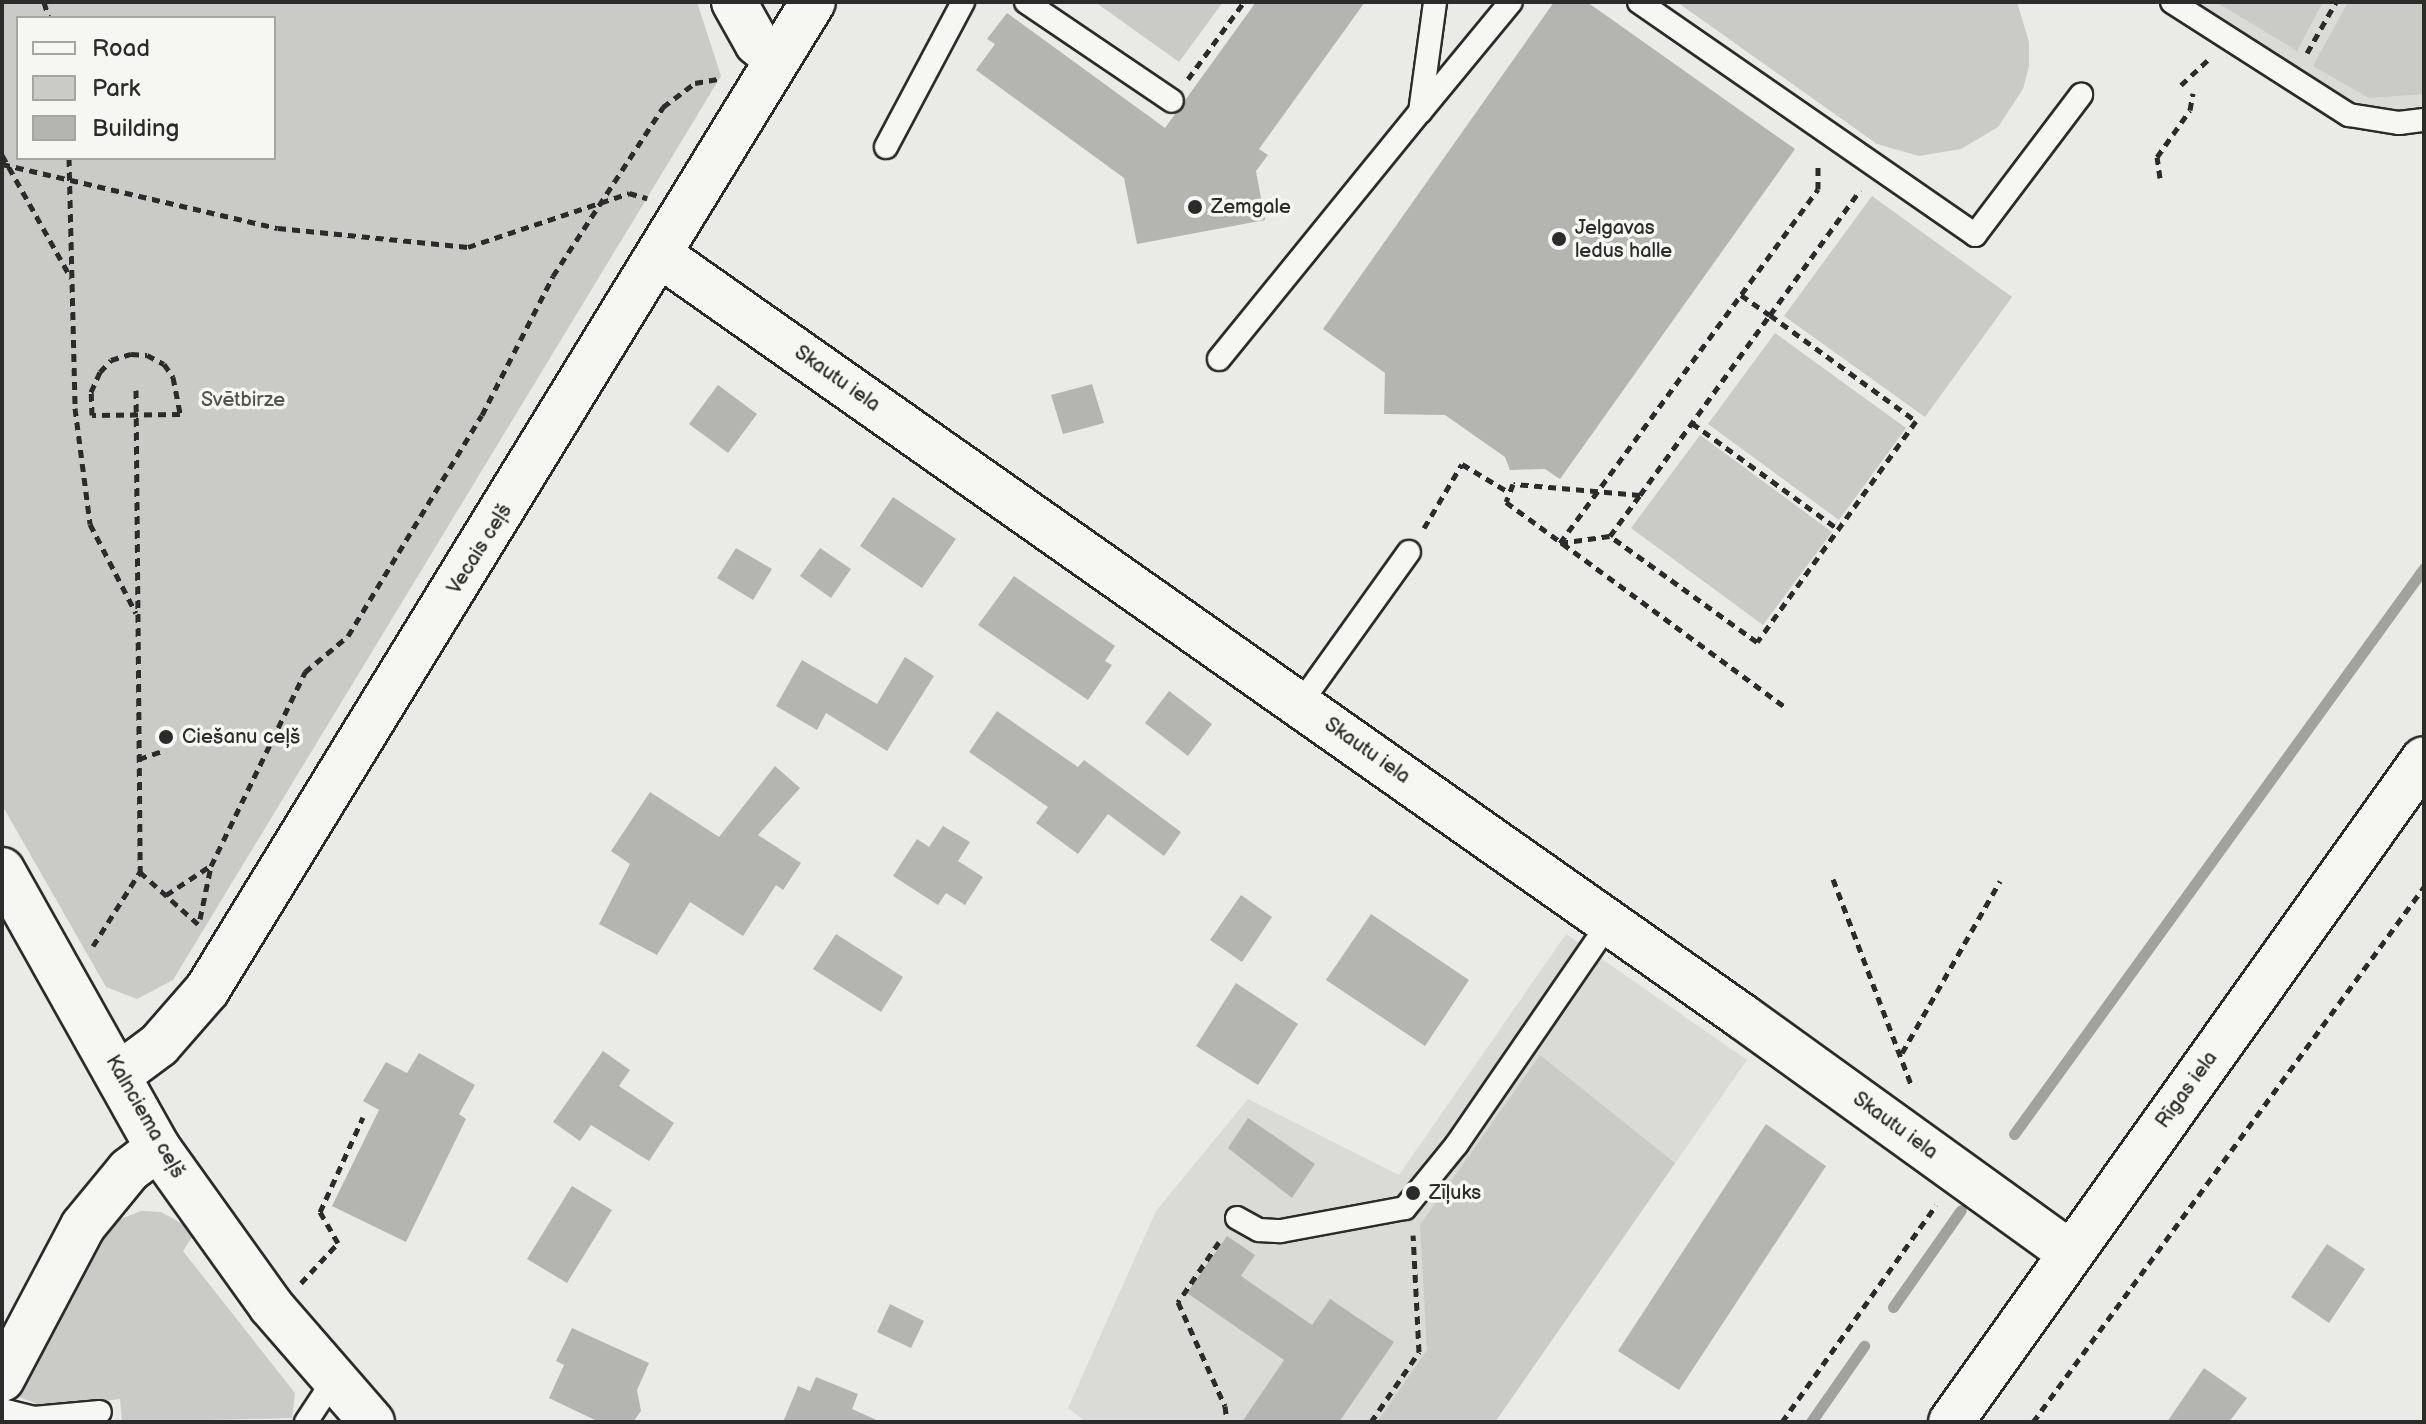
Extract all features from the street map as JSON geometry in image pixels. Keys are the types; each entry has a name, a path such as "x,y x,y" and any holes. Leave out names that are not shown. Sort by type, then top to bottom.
{"street":[{"path":"734,2 773,66"},
{"name":"Vecais ceļš","path":"120,1074 159,1045 224,963 813,2"},
{"name":"Skautu iela","path":"660,255 1300,704 2070,1253"},
{"name":"Rīgas iela","path":"1951,1422 2424,759"},
{"name":"Kalnciema ceļš","path":"2,870 120,1074 158,1148 271,1306 333,1381 372,1422"},
{"path":"2,1379 83,1226 129,1170 158,1148"}],"lane":[{"path":"886,147 963,2"},
{"path":"1026,2 1172,101"},
{"path":"1420,112 1435,2"},
{"path":"1219,359 1511,2"},
{"path":"1639,2 1975,235 2081,95"},
{"path":"2172,2 2291,81 2349,115 2399,123 2424,120"},
{"path":"1300,704 1409,552"},
{"path":"1237,1218 1259,1230 1305,1228 1382,1215 1411,1202 1609,923"},
{"path":"306,1422 333,1381"},
{"path":"2,1410 34,1418 100,1412"}],"path":[{"path":"1172,101 1244,2"},
{"path":"2291,81 2336,2"},
{"path":"199,924 211,866 305,672 348,636 482,415 553,276 606,201 663,107 695,83 773,66"},
{"path":"2160,178 2157,157 2190,110 2193,93"},
{"path":"1560,543 1818,189 1821,172 1814,154 1791,135 1807,118"},
{"path":"2,155 4,164 71,279"},
{"path":"69,160 75,408 90,524 138,616"},
{"path":"4,164 278,228 468,247 606,201"},
{"path":"1610,536 1877,166"},
{"path":"1560,543 1610,536 1757,642 1916,421 1741,295"},
{"path":"75,408 92,415 180,414 173,377 147,355 111,360 100,372 91,392 92,415"},
{"path":"93,946 140,872 136,390"},
{"path":"1692,423 1838,529"},
{"path":"1409,552 1462,464 1507,491"},
{"path":"1640,495 1513,484 1507,491 1506,502 1785,707"},
{"path":"139,759 165,750"},
{"path":"166,895 211,866"},
{"path":"140,872 199,924 224,963"},
{"path":"1833,879 1902,1053 1911,1084"},
{"path":"1902,1053 2000,881"},
{"path":"2033,1422 2424,887"},
{"path":"294,1289 338,1243 320,1212 363,1117"},
{"path":"1782,1422 1939,1200"},
{"path":"1371,1422 1419,1352 1411,1202"},
{"path":"1227,1422 1225,1406 1178,1302 1237,1218"}],"shaded area":[{"path":"2176,2 2424,2 2424,120 2374,121"},
{"name":"Zīļuks","path":"1566,934 1747,1060 1495,1422 1086,1422 1068,1408 1156,1211 1248,1099 1399,1175"}],"green space":[{"name":"Svētbirze","path":"2,2 697,2 721,76 173,980 137,999 106,987 2,805"},
{"path":"1095,2 1223,2 1179,62"},
{"path":"1677,2 2017,2 2029,42 2029,66 2023,89 1998,127 1961,149 1919,156 1877,144"},
{"path":"2216,2 2323,2 2297,51"},
{"path":"2348,2 2424,2 2424,94 2369,98 2313,66"},
{"path":"1872,196 2012,297 1925,417 1784,316"},
{"path":"1775,333 1906,428 1839,520 1708,424"},
{"path":"1700,435 1832,532 1763,625 1631,528"},
{"path":"1540,1055 1675,1163 1495,1422 1377,1422 1427,1350 1420,1225"},
{"path":"141,1211 161,1212 181,1223 192,1237 183,1251 295,1393 292,1418 122,1422 120,1399 47,1408 19,1397 96,1241 118,1220"}],"building":[{"path":"1256,2 1365,2 1259,149 1268,155 1256,171 1265,220 1137,244 1124,178 976,70 995,44 987,39 1007,13 1165,128"},
{"name":"Jelgavas ledus halle","path":"1554,2 1587,2 1795,149 1560,479 1545,469 1510,470 1505,457 1445,415 1384,414 1385,373 1323,329"},
{"path":"1092,384 1104,423 1063,434 1051,395"},
{"path":"718,385 757,414 728,453 689,424"},
{"path":"893,497 956,539 922,588 860,546"},
{"path":"736,548 772,569 753,600 717,578"},
{"path":"820,548 851,569 831,598 800,576"},
{"path":"1014,576 1115,646 1105,661 1112,665 1088,700 978,625"},
{"path":"905,657 934,676 887,751 826,713 817,730 776,706 802,660 877,704"},
{"path":"1169,691 1212,724 1188,756 1145,723"},
{"path":"997,711 1078,767 1084,760 1181,832 1164,856 1108,814 1078,854 1036,823 1048,807 969,752"},
{"path":"775,766 800,788 758,835 801,863 783,890 776,885 743,936 690,902 657,955 599,924 630,864 611,851 650,792 719,837"},
{"path":"943,826 970,842 958,861 983,877 965,905 946,893 938,905 893,876 917,839 929,847"},
{"path":"1241,895 1272,917 1242,962 1210,940"},
{"path":"1371,914 1469,980 1425,1046 1326,980"},
{"path":"836,934 903,977 881,1012 813,969"},
{"path":"1236,983 1298,1024 1258,1085 1196,1046"},
{"path":"603,1051 630,1070 619,1086 674,1123 649,1161 591,1125 580,1141 553,1122"},
{"path":"419,1053 475,1085 459,1114 466,1119 406,1242 332,1206 379,1110 363,1101 386,1062 407,1073"},
{"path":"1248,1118 1315,1164 1292,1198 1228,1148"},
{"path":"1766,1124 1826,1166 1679,1390 1618,1351"},
{"path":"572,1186 612,1210 567,1283 527,1259"},
{"path":"1227,1236 1255,1255 1241,1276 1312,1325 1330,1299 1394,1342 1339,1422 1242,1422 1284,1360 1187,1293"},
{"path":"2327,1244 2365,1269 2329,1323 2291,1297"},
{"path":"890,1304 924,1321 911,1348 877,1332"},
{"path":"572,1328 649,1363 637,1390 641,1411 633,1422 599,1422 549,1398 564,1365 556,1361"},
{"path":"2204,1368 2247,1398 2229,1422 2167,1422"},
{"path":"816,1377 858,1394 852,1409 881,1422 783,1422 798,1386 810,1391"}],"waterway":[{"path":"2014,1134 2424,568"},
{"path":"1893,1307 1961,1210"},
{"path":"1811,1422 1864,1346"}],"place":[{"name":"Zemgale","path":"1195,207"},
{"name":"Jelgavas ledus halle","path":"1559,239"},
{"name":"Ciešanu ceļš","path":"166,737"},
{"name":"Zīļuks","path":"1413,1193"}]}
